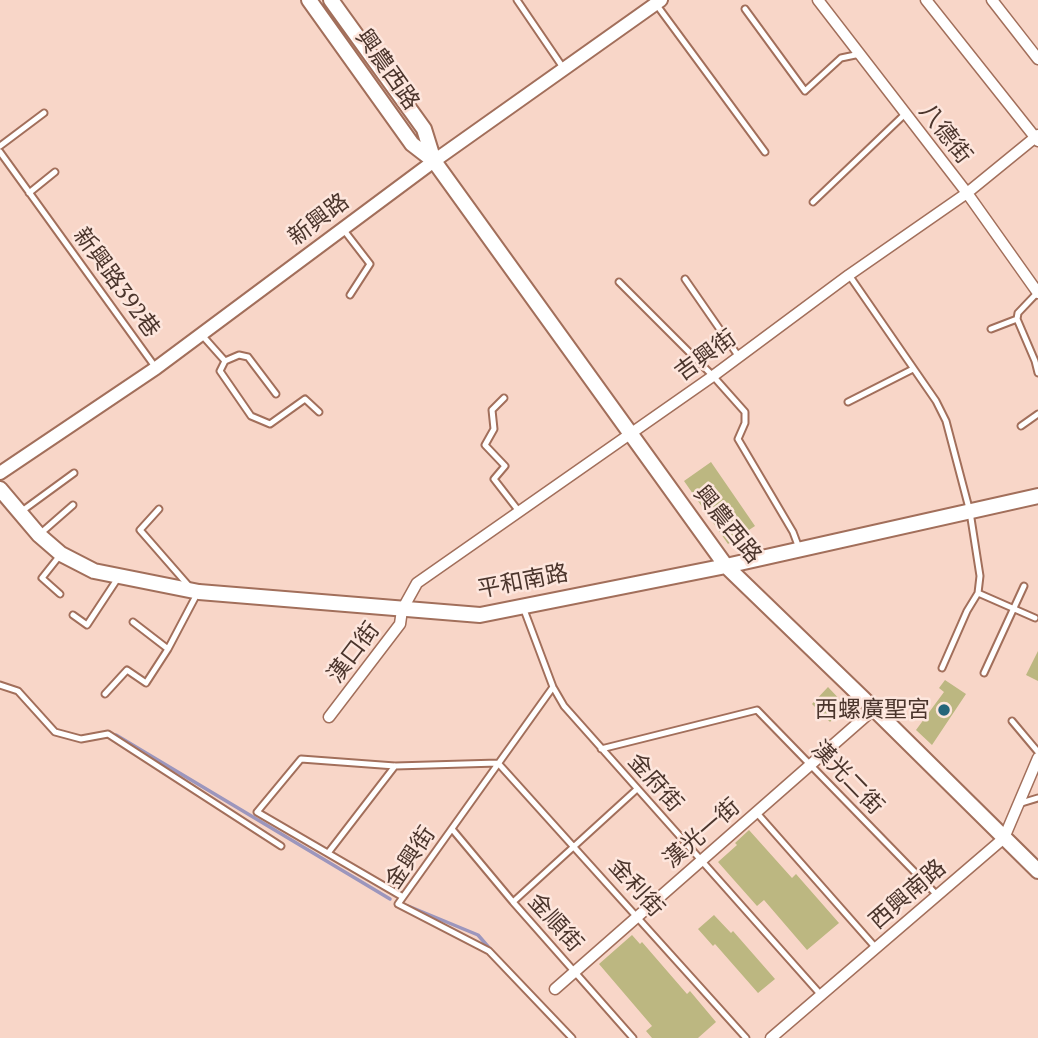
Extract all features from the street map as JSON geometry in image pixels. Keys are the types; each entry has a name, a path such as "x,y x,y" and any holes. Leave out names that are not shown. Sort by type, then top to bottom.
{"main road":[{"name":"興農西路","path":"310,0 412,144 434,161 726,566 1038,871"},
{"name":"興農西路","path":"331,0 424,129 434,161"},
{"name":"平和南路","path":"0,489 38,535 61,554 94,570 196,591 480,615 726,566 1038,496"}],"street":[{"name":"八德街","path":"818,0 967,193 1038,293"},
{"path":"926,0 1037,138"},
{"path":"992,0 1038,59"},
{"name":"新興路","path":"0,473 156,368 434,161 659,2"},
{"name":"吉興街","path":"402,610 417,583 713,376 849,275 967,193 1037,138"},
{"name":"漢口街","path":"329,717 400,624 402,610"},
{"name":"漢光一街","path":"555,989 874,709"},
{"name":"西興南路","path":"771,1038 1004,838 1038,758"}],"lane":[{"path":"517,0 564,69"},
{"path":"659,2 765,152"},
{"path":"745,9 806,91 841,58 860,54"},
{"path":"0,146 44,113"},
{"path":"813,202 905,114"},
{"name":"新興路392巷","path":"0,152 156,368"},
{"path":"29,193 55,172"},
{"path":"343,229 370,264 350,295"},
{"path":"849,275 936,401 946,421 970,512 980,576 978,593 967,611 942,668"},
{"path":"685,279 739,357"},
{"path":"619,282 713,376 744,412 745,422 738,439 793,532 799,548"},
{"path":"1038,293 1018,313 1017,319 1038,373"},
{"path":"991,329 1017,319"},
{"path":"201,334 225,361"},
{"path":"276,394 248,357 239,355 225,361 220,371 251,416 270,424 305,399 319,412"},
{"path":"848,402 914,369"},
{"path":"503,398 492,410 494,429 485,445 505,466 494,479 519,510"},
{"path":"1021,426 1038,414"},
{"path":"19,513 74,473"},
{"path":"38,535 73,505"},
{"path":"105,695 127,670 146,683 168,649 196,591 139,530 159,509"},
{"path":"60,594 42,578 61,554"},
{"path":"74,615 87,625 120,576"},
{"path":"984,673 1024,586"},
{"path":"978,593 1035,618"},
{"name":"金府街","path":"523,607 564,706 821,995"},
{"path":"133,622 168,649"},
{"path":"0,685 18,691 55,732 81,739 108,734 281,846"},
{"name":"金興街","path":"554,687 398,904 489,951 572,1038"},
{"name":"漢光二街","path":"601,749 757,710 937,895"},
{"path":"1013,721 1038,752"},
{"path":"403,897 257,812 301,759 396,765 498,763"},
{"name":"金利街","path":"498,763 746,1038"},
{"path":"328,853 396,765"},
{"path":"513,902 637,789"},
{"path":"1018,804 1038,798"},
{"path":"756,812 876,948"},
{"name":"金順街","path":"452,828 513,902 633,1038"}],"building":[{"path":"711,462 755,526 728,544 684,481"},
{"path":"1038,651 1038,681 1026,675"},
{"path":"945,680 966,694 932,745 916,730 944,692 939,688"},
{"path":"828,687 846,706 830,722 812,704"},
{"path":"749,830 792,878 796,874 839,923 807,950 764,900 757,906 718,862"},
{"path":"714,915 731,933 733,931 775,979 758,993 715,944 713,946 698,929"},
{"path":"632,935 640,944 642,942 687,994 690,991 716,1022 698,1038 652,1038 646,1031 652,1026 599,964"}],"waterway":[{"path":"116,735 390,899"},
{"path":"408,906 478,935 491,950"}],"place":[{"name":"西螺廣聖宮","path":"944,710"}]}
